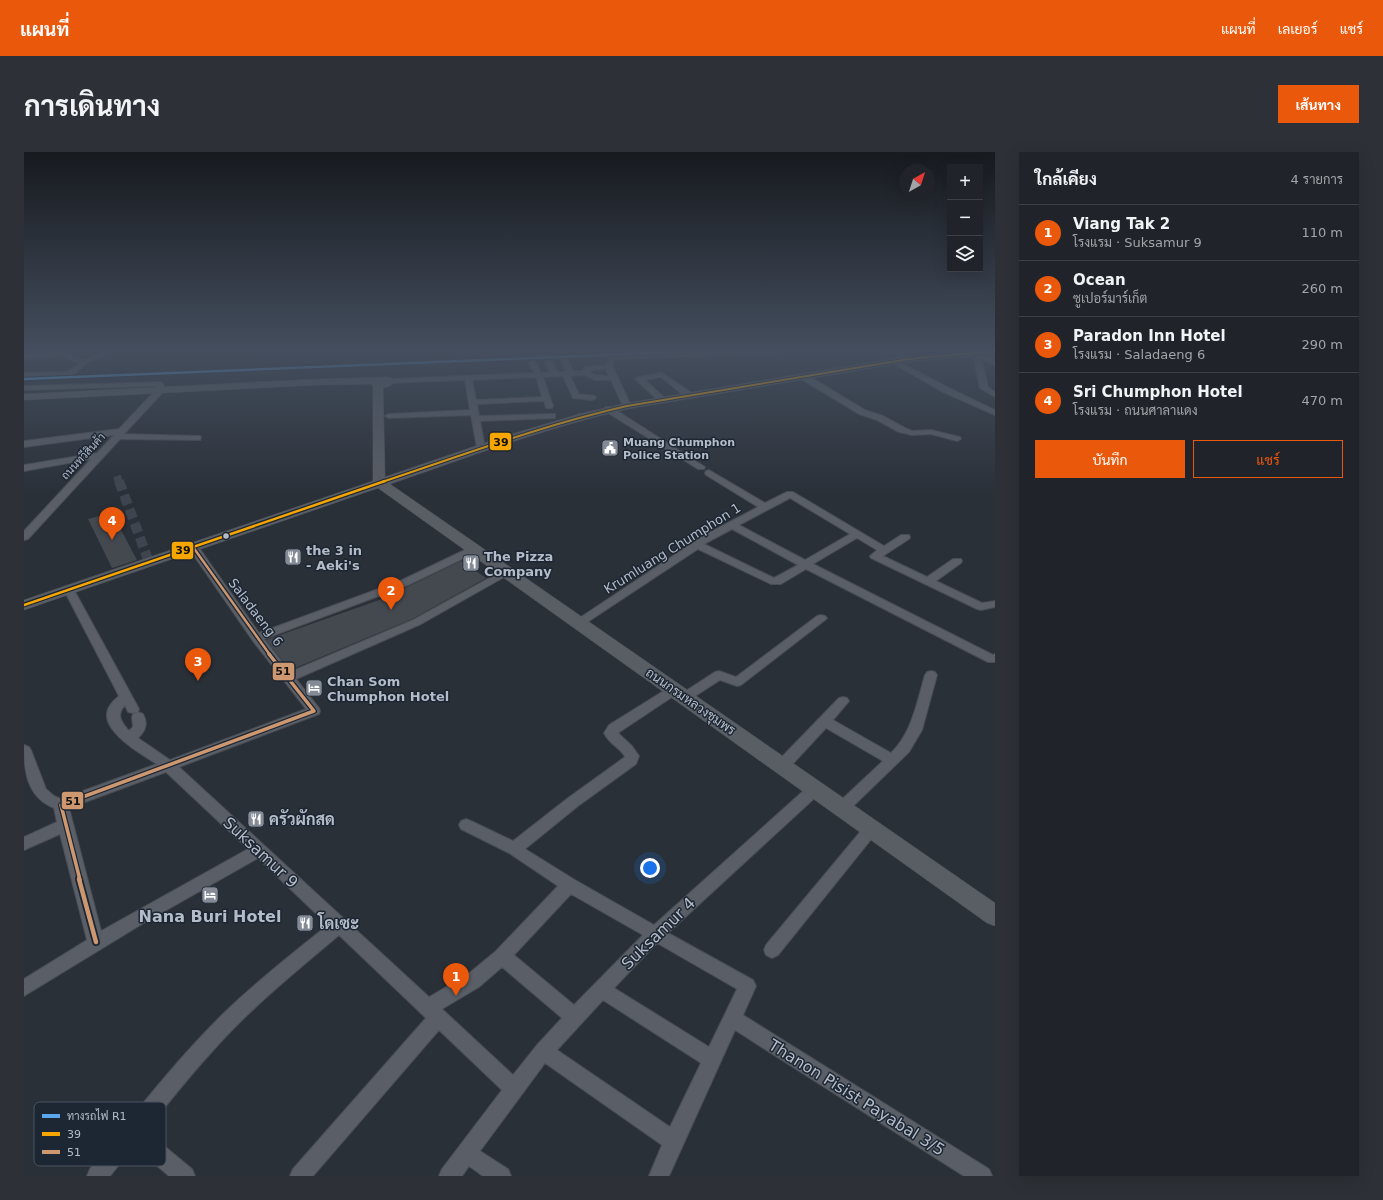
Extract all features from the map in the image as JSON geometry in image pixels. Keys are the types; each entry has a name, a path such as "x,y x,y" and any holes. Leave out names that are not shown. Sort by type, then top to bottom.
{"street":[{"name":"ถนนทวีสินค้า","path":"24,536 152,399"},
{"path":"380,399 384,416"},
{"path":"385,483 383,442 384,416 387,399"},
{"path":"471,399 481,448"},
{"path":"472,402 547,399 554,420"},
{"path":"624,399 627,406"},
{"path":"24,605 385,483 554,420 671,399"},
{"path":"840,399 862,412 880,418 902,430 912,433 931,432 957,439"},
{"path":"965,399 995,413"},
{"name":"Krumluang Chumphon 1","path":"579,623 698,545 765,507 608,410"},
{"path":"384,416 475,416 554,420"},
{"path":"24,444 120,433 197,438"},
{"path":"24,468 99,456"},
{"name":"ถนนกรมหลวงชุมพร","path":"385,483 579,623 995,916"},
{"path":"765,507 790,494 884,550"},
{"path":"732,525 806,565 992,659 995,658"},
{"path":"698,545 771,581 777,582 856,534"},
{"path":"905,537 875,556 981,607 995,604"},
{"name":"Saladaeng 6","path":"168,765 227,745 314,711 257,638 193,547"},
{"path":"257,638 404,583 475,549"},
{"path":"929,582 957,561"},
{"path":"288,678 417,622 508,572"},
{"path":"69,590 140,725 139,729 129,738"},
{"path":"514,849 573,802 630,760 632,756 630,752 612,738 610,733 614,728 719,675 737,682 821,618"},
{"path":"842,808 904,749 915,730 931,674"},
{"name":"Suksamur 9","path":"126,697 116,706 113,713 114,722 129,738 168,765 515,1089"},
{"path":"782,766 843,701"},
{"path":"824,721 893,761"},
{"path":"24,750 40,792 49,800 61,805 168,765"},
{"name":"Suksamur 4","path":"449,1176 543,1050 655,934 815,789"},
{"path":"61,805 64,824 96,942"},
{"path":"24,844 64,824"},
{"path":"466,825 514,849 569,885 747,986 659,1176"},
{"path":"772,950 871,829"},
{"path":"24,988 96,942 259,850"},
{"path":"300,1176 433,1013 502,956 569,885"},
{"path":"158,1102 217,1033 253,999 339,925"},
{"path":"502,956 575,1017"},
{"path":"601,989 712,1059"},
{"name":"Thanon Pisist Payabal 3/5","path":"732,1018 982,1176"},
{"path":"543,1050 674,1141"},
{"path":"466,1153 501,1176"},
{"path":"166,1161 185,1176"},
{"path":"97,1176 105,1166"}],"building":[{"path":"112,513 137,560 112,568 88,519"},
{"path":"461,561 486,578 412,619 290,670 266,640 382,599"}],"tunnel":[{"path":"117,476 119,482"},
{"path":"119,481 149,562"}],"transit line":[{"name":"39","path":"24,605 503,441 583,416 627,406 670,399"},
{"name":"51","path":"96,942 61,805 314,711 257,638 193,547"}],"place":[{"name":"Muang Chumphon Police Station","path":"610,448"},
{"name":"Sri Chumphon Hotel","path":"112,540"},
{"name":"the 3 in - Aeki's","path":"293,557"},
{"name":"The Pizza Company","path":"471,563"},
{"name":"Ocean","path":"391,610"},
{"name":"Paradon Inn Hotel","path":"198,681"},
{"name":"Chan Som Chumphon Hotel","path":"314,688"},
{"name":"ครัวผักสด","path":"256,819"},
{"name":"Nana Buri Hotel","path":"210,895"},
{"name":"โดเซะ","path":"305,923"},
{"name":"Viang Tak 2","path":"456,996"}]}
